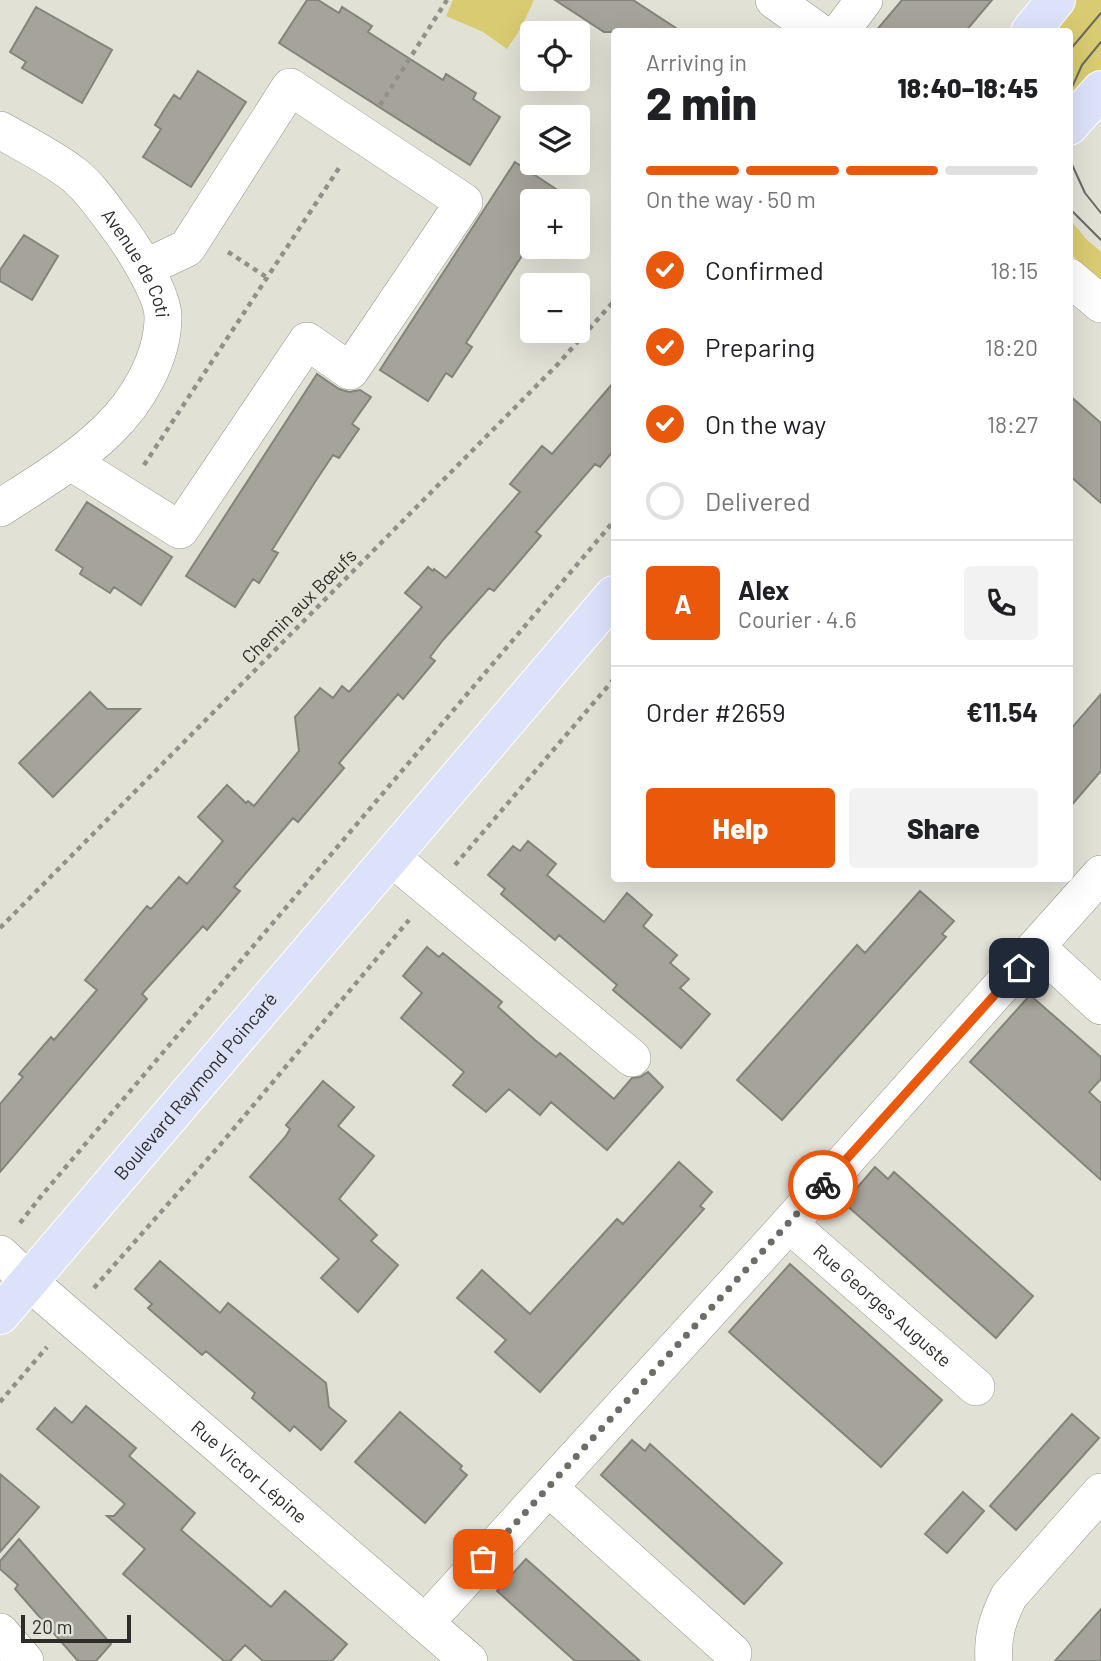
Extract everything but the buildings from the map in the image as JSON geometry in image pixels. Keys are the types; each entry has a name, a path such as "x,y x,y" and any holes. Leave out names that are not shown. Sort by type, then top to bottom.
{"main road":[{"path":"1033,28 1056,0"},
{"path":"1073,122 1101,90"},
{"name":"Boulevard Raymond Poincaré","path":"0,1315 611,599"}],"street":[{"path":"774,0 813,28"},
{"path":"843,28 864,0"},
{"path":"71,461 180,530 307,341 350,371 464,202 290,87 187,248 145,268"},
{"name":"Avenue de Coti","path":"0,130 75,175 133,245 164,315 159,349 141,390 110,429 71,461 0,508"},
{"path":"1073,280 1101,303"},
{"path":"391,857 632,1058"},
{"path":"425,1623 789,1224 1101,874"},
{"path":"1037,947 1101,1006"},
{"name":"Rue Georges Auguste","path":"789,1224 976,1387"},
{"name":"Rue Victor Lépine","path":"7,1243 29,1281 469,1661"},
{"path":"549,1488 733,1653"},
{"path":"994,1661 995,1632 1009,1596 1101,1492"},
{"path":"0,1632 25,1661"}],"path":[{"path":"124,495 419,47 447,0"},
{"path":"197,232 268,278"},
{"name":"Chemin aux Bœufs","path":"0,928 558,364 611,304"},
{"path":"7,1243 42,1195 611,525"},
{"path":"449,872 611,683"},
{"path":"88,1295 220,1145 413,916"},
{"path":"0,1402 48,1345"}],"shaded area":[{"path":"453,0 534,0 524,21 520,21 520,30 507,49 483,32 446,16"},
{"path":"1074,0 1101,0 1101,78 1073,108 1073,28 1050,28"},
{"path":"1073,223 1101,252 1101,279 1073,256"}],"tram line":[{"path":"1073,46 1101,13"},
{"path":"1073,85 1082,65 1101,42"},
{"path":"1073,167 1085,193 1101,213"},
{"path":"1073,212 1101,240"}],"way so far":[{"path":"483,1559 823,1185"}],"route":[{"path":"823,1185 1019,968"}]}
